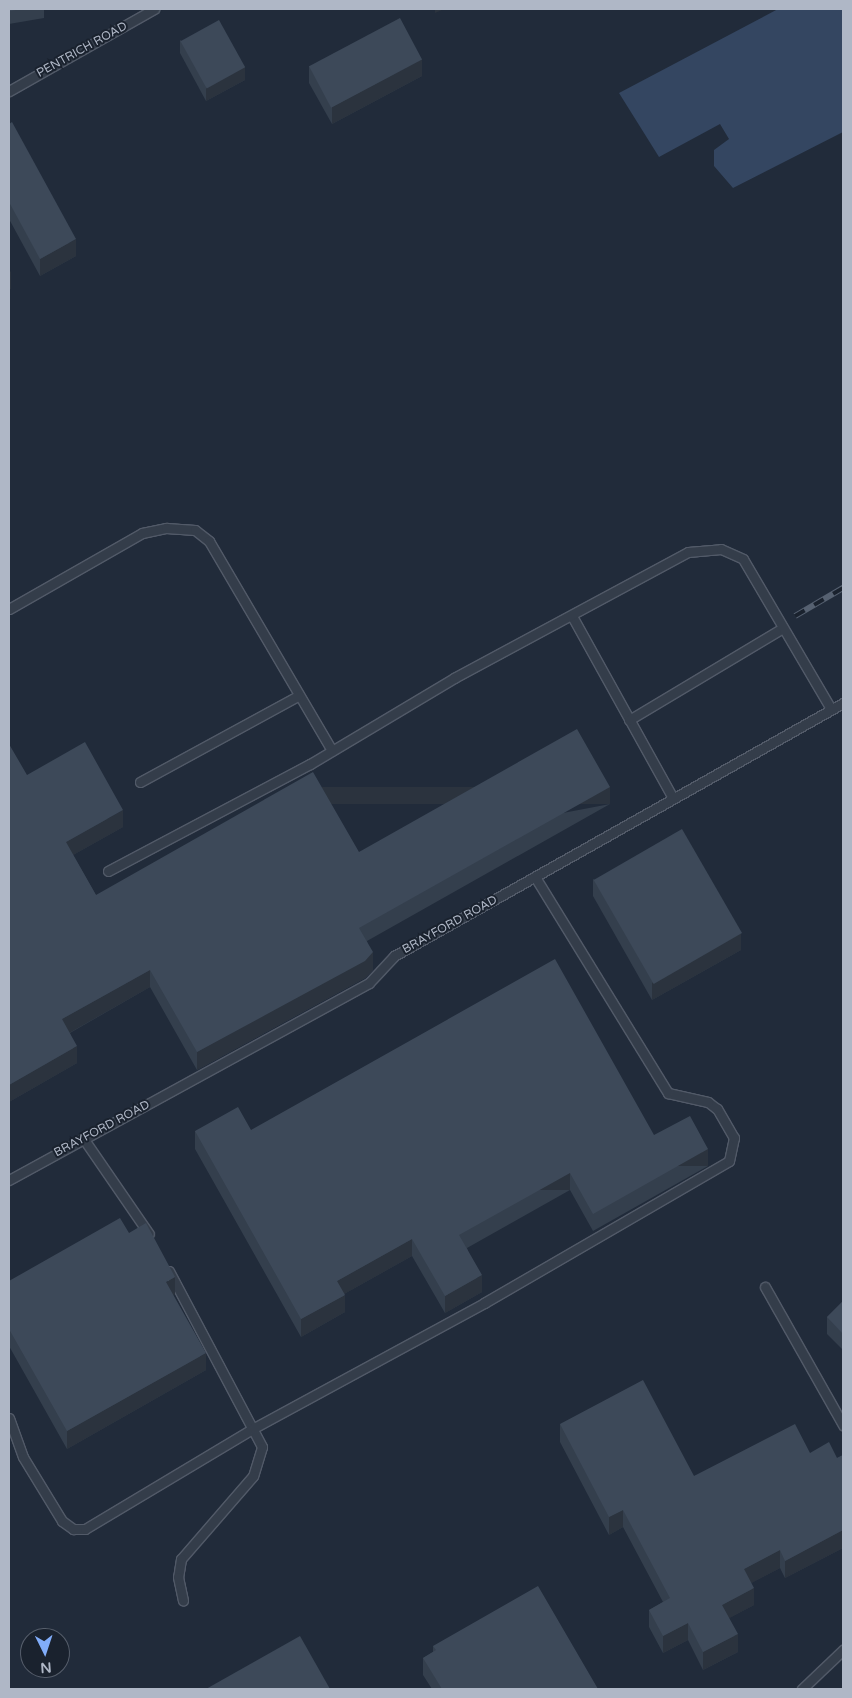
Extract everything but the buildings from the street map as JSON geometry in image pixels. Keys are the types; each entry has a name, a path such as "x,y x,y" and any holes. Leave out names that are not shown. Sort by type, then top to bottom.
{"lane":[{"name":"PENTRICH ROAD","path":"9,91 154,9"},
{"path":"9,609 142,533 166,528 195,530 208,541 332,751"},
{"path":"108,870 332,751 454,678 688,552 712,548 737,552 743,559 832,709"},
{"path":"572,616 673,798"},
{"path":"629,720 783,628"},
{"path":"140,782 298,696"},
{"name":"BRAYFORD ROAD","path":"9,1180 369,983 394,956 843,703"},
{"path":"9,1418 23,1457 62,1521 78,1530 254,1428 493,1298 729,1161 734,1138 717,1109 708,1102 668,1093 535,877"},
{"path":"83,1138 136,1211 155,1246"},
{"path":"165,1263 254,1428 262,1447 260,1463 186,1550 178,1577 183,1600"},
{"path":"765,1287 843,1425"},
{"path":"802,1689 843,1650"}],"water":[{"path":"778,9 843,9 843,132 733,188 714,166 714,150 729,139 720,124 659,157 619,93"}],"railway":[{"path":"795,616 843,588"}]}
